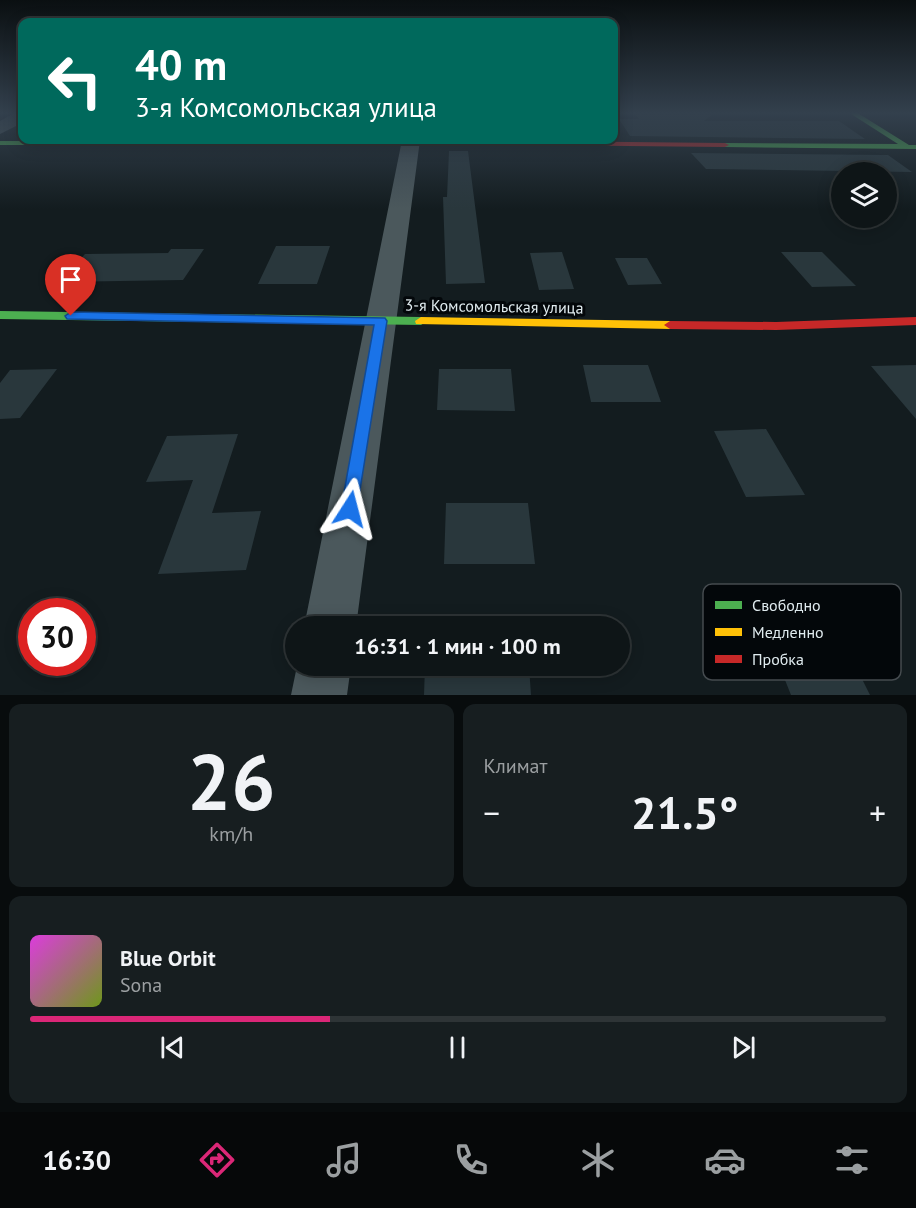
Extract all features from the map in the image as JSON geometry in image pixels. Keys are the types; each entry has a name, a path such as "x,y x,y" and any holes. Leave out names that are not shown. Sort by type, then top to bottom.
{"street":[{"path":"332,616 410,144"},
{"path":"626,144 913,149"},
{"name":"3-я Комсомольская улица","path":"0,315 776,326 916,321"},
{"path":"319,695 322,676"}],"building":[{"path":"449,151 468,151 485,283 446,284 443,197 447,197"},
{"path":"691,153 888,155 912,172 897,172 897,162 831,162 831,171 706,169"},
{"path":"276,246 330,246 317,284 258,284"},
{"path":"171,249 204,249 183,280 59,282 85,254 168,253"},
{"path":"562,252 574,289 539,290 530,253"},
{"path":"781,252 822,252 856,286 812,287"},
{"path":"615,258 647,258 662,284 628,285"},
{"path":"583,365 648,365 661,402 591,402"},
{"path":"916,365 916,419 871,366"},
{"path":"57,369 20,418 0,419 0,383 10,370"},
{"path":"439,369 511,369 515,411 437,410"},
{"path":"766,429 805,495 746,497 714,431"},
{"path":"238,434 212,513 261,511 246,570 158,574 193,480 146,482 167,436"},
{"path":"446,503 528,503 535,564 444,564"},
{"path":"425,676 530,676 531,695 424,695"},
{"path":"785,680 862,680 870,695 791,695"}],"traffic: fast":[{"path":"903,144 907,147"},
{"path":"725,145 916,147"},
{"path":"0,315 421,321"}],"traffic: slow":[{"path":"421,321 670,325"}],"traffic: jam":[{"path":"671,144 725,145"},
{"path":"670,325 776,326 916,321"}],"route":[{"path":"71,316 381,321 350,509"}]}
